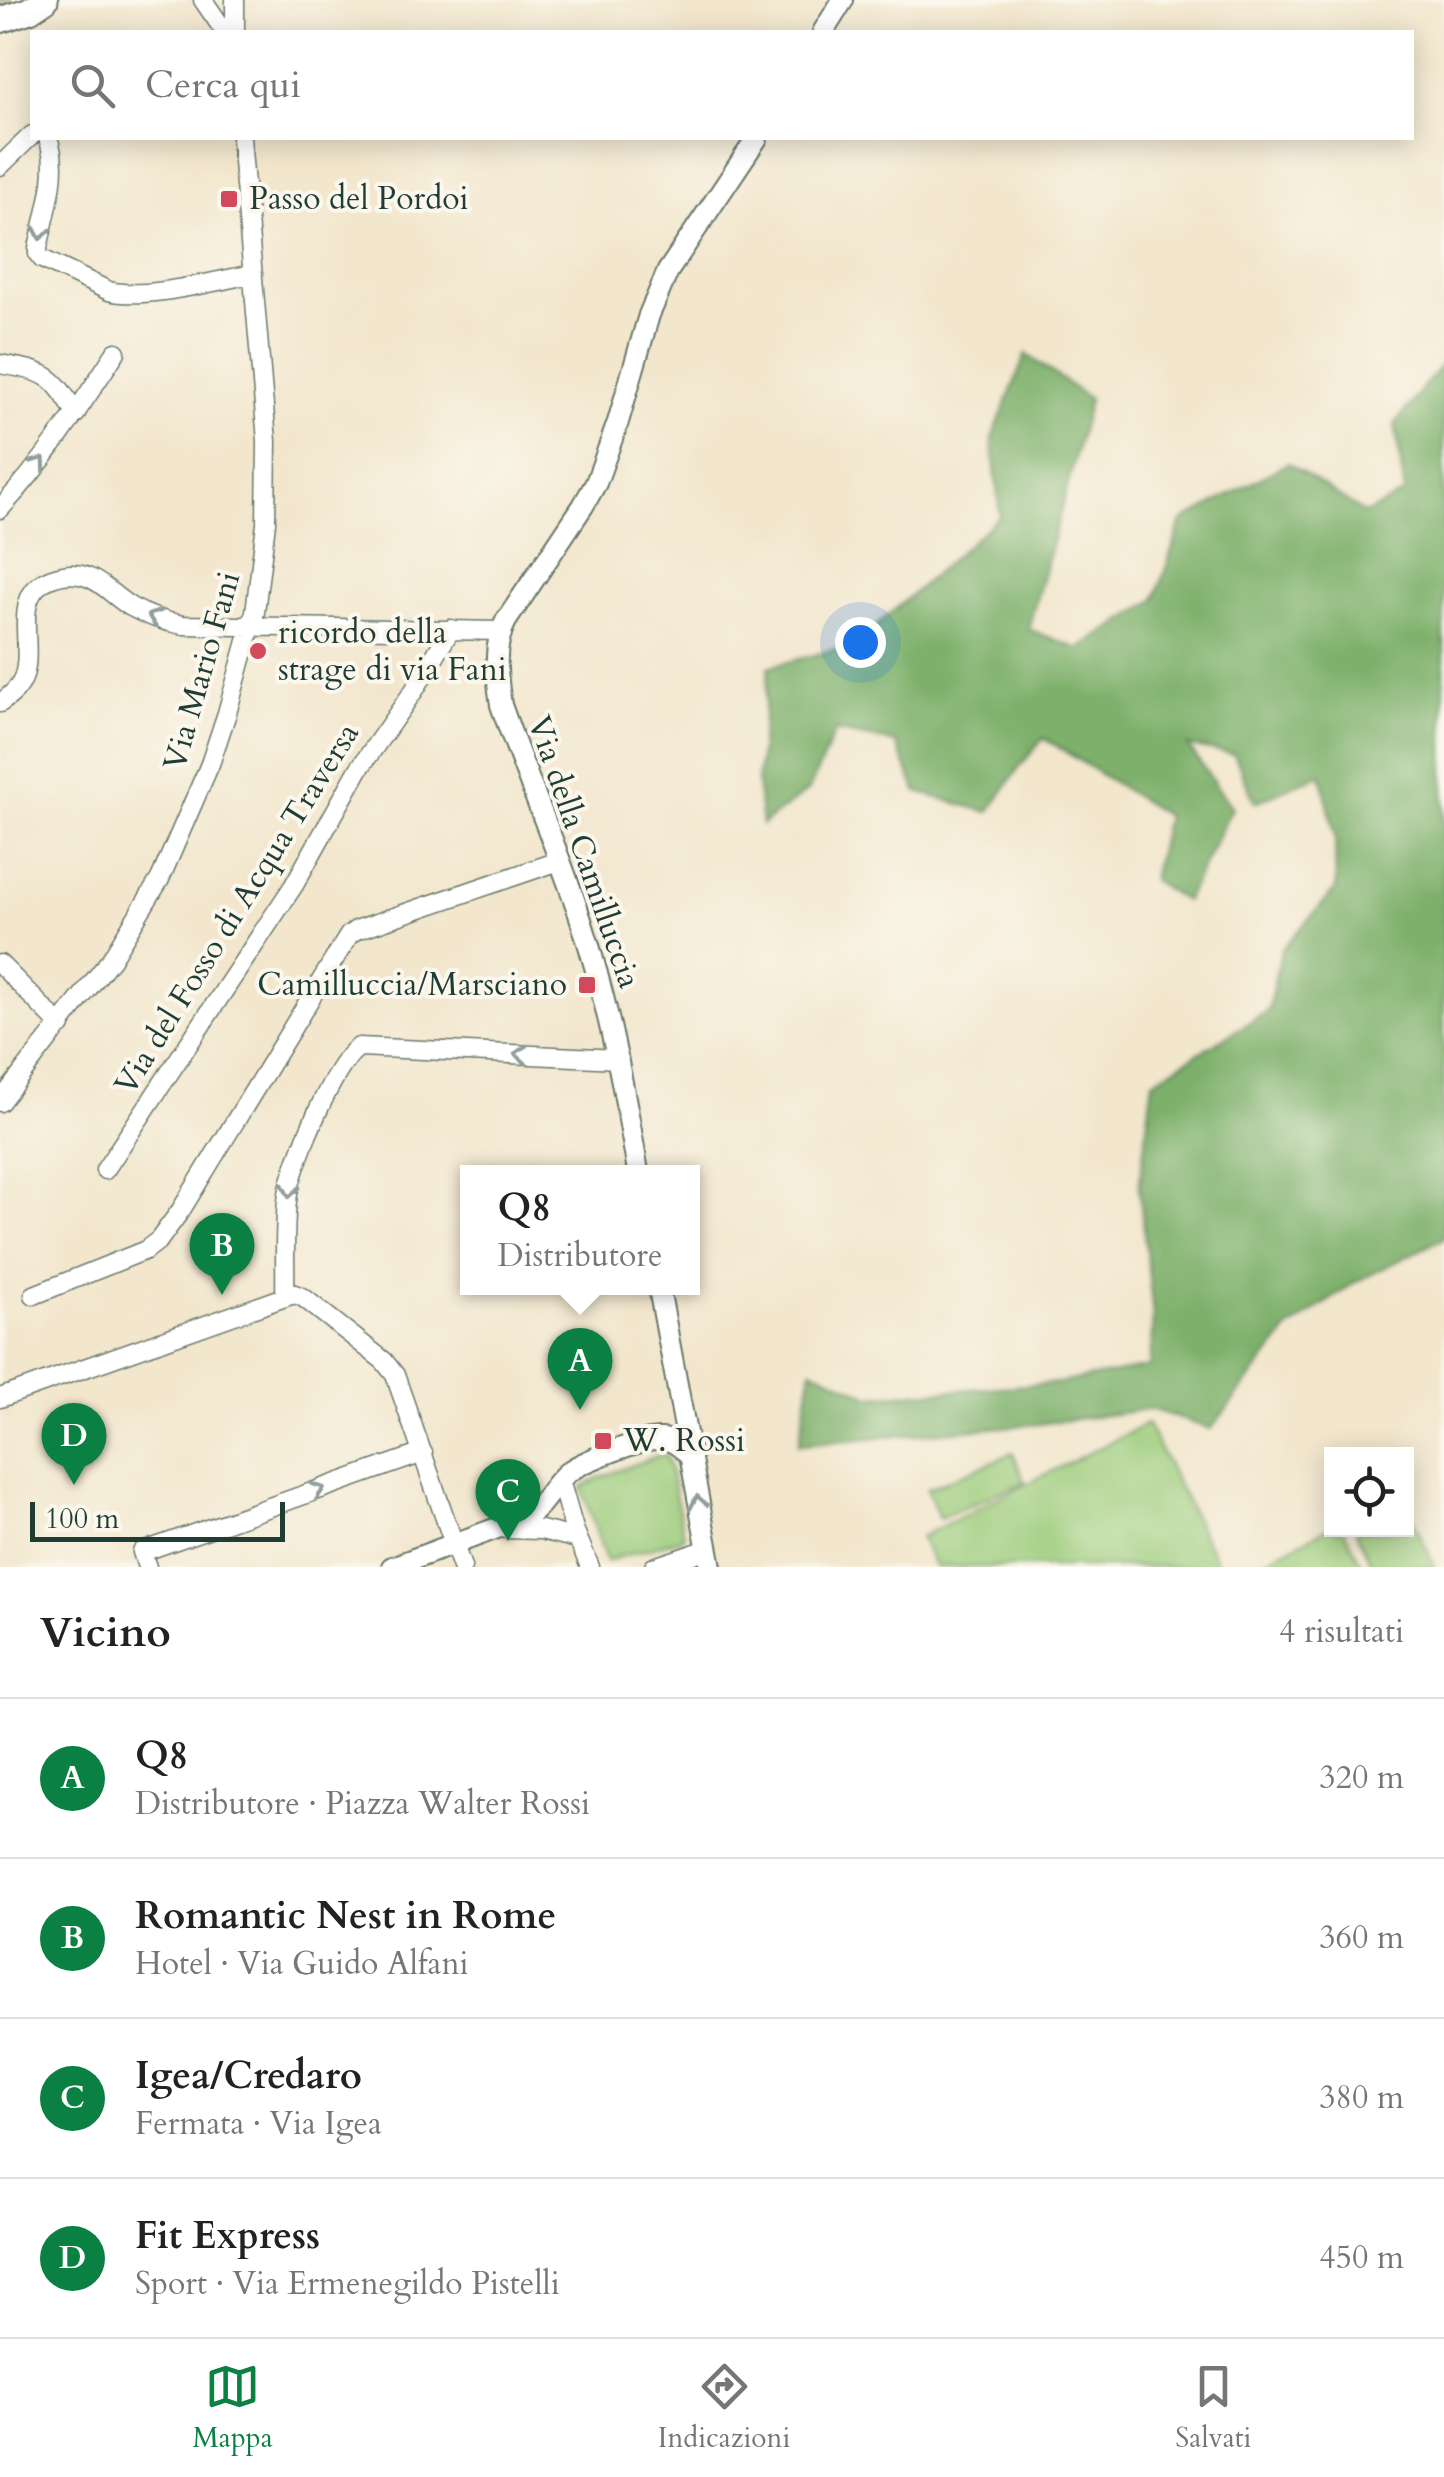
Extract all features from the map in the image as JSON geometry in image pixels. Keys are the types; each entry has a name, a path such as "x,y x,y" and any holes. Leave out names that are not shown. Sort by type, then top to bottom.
{"highway":[{"path":"0,20 30,10 45,0"}],"main road":[{"path":"824,30 843,0"},
{"path":"500,631 596,482 649,315 668,270 756,140"},
{"name":"Via della Camilluccia","path":"500,631 497,662 502,705 582,921 619,1059 637,1165"},
{"path":"660,1295 709,1558"},
{"path":"650,1440 666,1424 678,1390"},
{"path":"392,1567 533,1513 560,1480 582,1464 650,1440 669,1440 689,1454"}],"street":[{"path":"203,1 220,7 233,0 235,30"},
{"path":"203,1 224,30"},
{"path":"0,166 30,136"},
{"path":"49,140 52,180 38,248 42,259 120,294 253,274"},
{"name":"Via Mario Fani","path":"0,1102 134,924 172,856 216,747 250,627 260,581 267,506 266,423 241,140"},
{"path":"0,509 30,477 116,352"},
{"path":"0,364 48,376 76,414"},
{"path":"0,703 23,678 28,602 40,586 60,576 77,574 92,578 131,607 171,623 200,627 500,631"},
{"name":"Via del Fosso di Acqua Traversa","path":"104,1170 294,885 358,770 415,690 451,629"},
{"path":"34,1295 146,1250 160,1240 343,944 356,930 559,861"},
{"path":"0,964 60,1026"},
{"path":"285,1296 287,1203 292,1178 321,1105 356,1048 619,1059"},
{"path":"0,1398 295,1294 391,1368 462,1567"},
{"path":"147,1567 142,1552 423,1453"},
{"path":"560,1480 590,1567"},
{"path":"498,1529 541,1530 578,1539"},
{"path":"654,1567 709,1558"}],"green space":[{"path":"1026,354 1089,399 1028,629 1079,649 1155,600 1182,521 1288,463 1365,514 1405,493 1395,424 1444,361 1444,1238 1354,1283 1289,1329 1211,1429 1151,1409 1038,1424 799,1444 812,1369 870,1396 1058,1383 1150,1367 1153,1315 1139,1188 1153,1081 1268,1011 1281,950 1336,889 1335,835 1321,774 1255,802 1234,754 1188,746 1232,808 1185,901 1152,880 1166,816 1044,738 989,812 917,792 896,743 835,731 809,790 762,825 757,782 769,667 856,644 1000,516 992,439"},
{"path":"1147,1424 1219,1567 935,1567 920,1537"},
{"path":"1013,1453 1025,1482 939,1518 927,1489"},
{"path":"660,1455 667,1457 684,1535 606,1561 582,1488"},
{"path":"1414,1521 1435,1567 1373,1567 1359,1537 1414,1537"},
{"path":"1324,1530 1324,1537 1348,1537 1363,1567 1253,1567"}],"tunnel":[{"path":"0,4 13,0"}],"place":[{"name":"Passo del Pordoi","path":"229,199"},
{"name":"ricordo della strage di via Fani","path":"258,651"},
{"name":"Camilluccia/Marsciano","path":"587,985"},
{"name":"Romantic Nest in Rome","path":"222,1295"},
{"name":"Q8","path":"580,1410"},
{"name":"W. Rossi","path":"603,1441"},
{"name":"Fit Express","path":"74,1485"},
{"name":"Igea/Credaro","path":"508,1541"}]}
